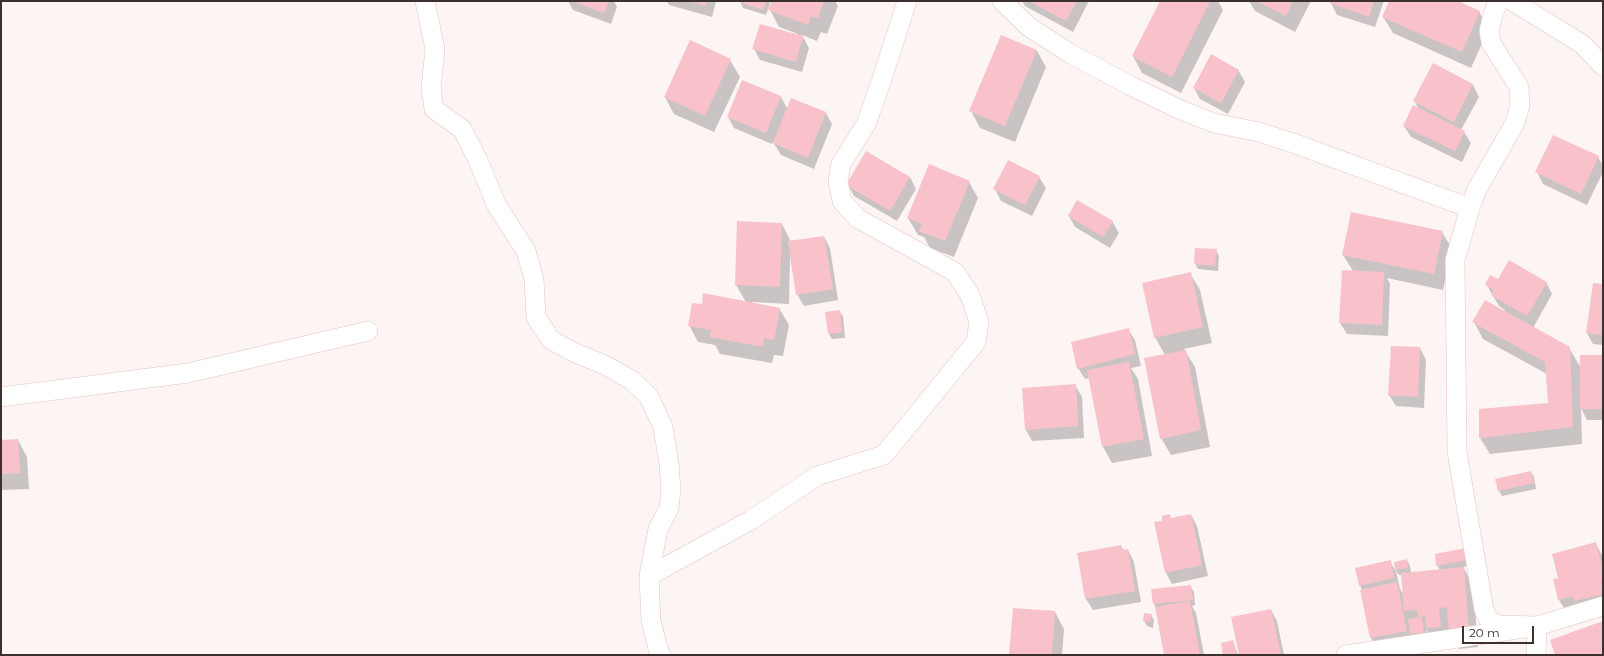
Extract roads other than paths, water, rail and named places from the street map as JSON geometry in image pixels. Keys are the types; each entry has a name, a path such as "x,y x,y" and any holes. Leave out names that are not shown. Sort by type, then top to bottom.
{"street":[{"path":"424,1 435,49 431,88 434,109 462,129 477,158 497,206 526,251 534,279 536,317 551,340 575,353 605,365 633,381 649,397 662,427 669,464 671,489 669,508 658,529 649,576 651,621 661,655"},
{"path":"649,576 751,520 816,476 884,455 976,342 979,322 970,295 955,272 857,218 842,201 839,187 838,180 841,164 866,124 907,1"},
{"path":"1002,1 1029,28 1071,54 1131,86 1183,111 1214,124 1259,132 1293,143 1470,208"},
{"path":"1498,1 1489,31 1491,44 1519,87 1520,106 1514,125 1477,189 1455,260 1457,452 1484,610 1489,620 1498,625 1537,626"},
{"path":"1512,1 1582,44 1603,66"},
{"path":"1,397 188,373 368,331"},
{"path":"1346,655 1537,626 1603,606"},
{"path":"1536,655 1537,626"}]}
